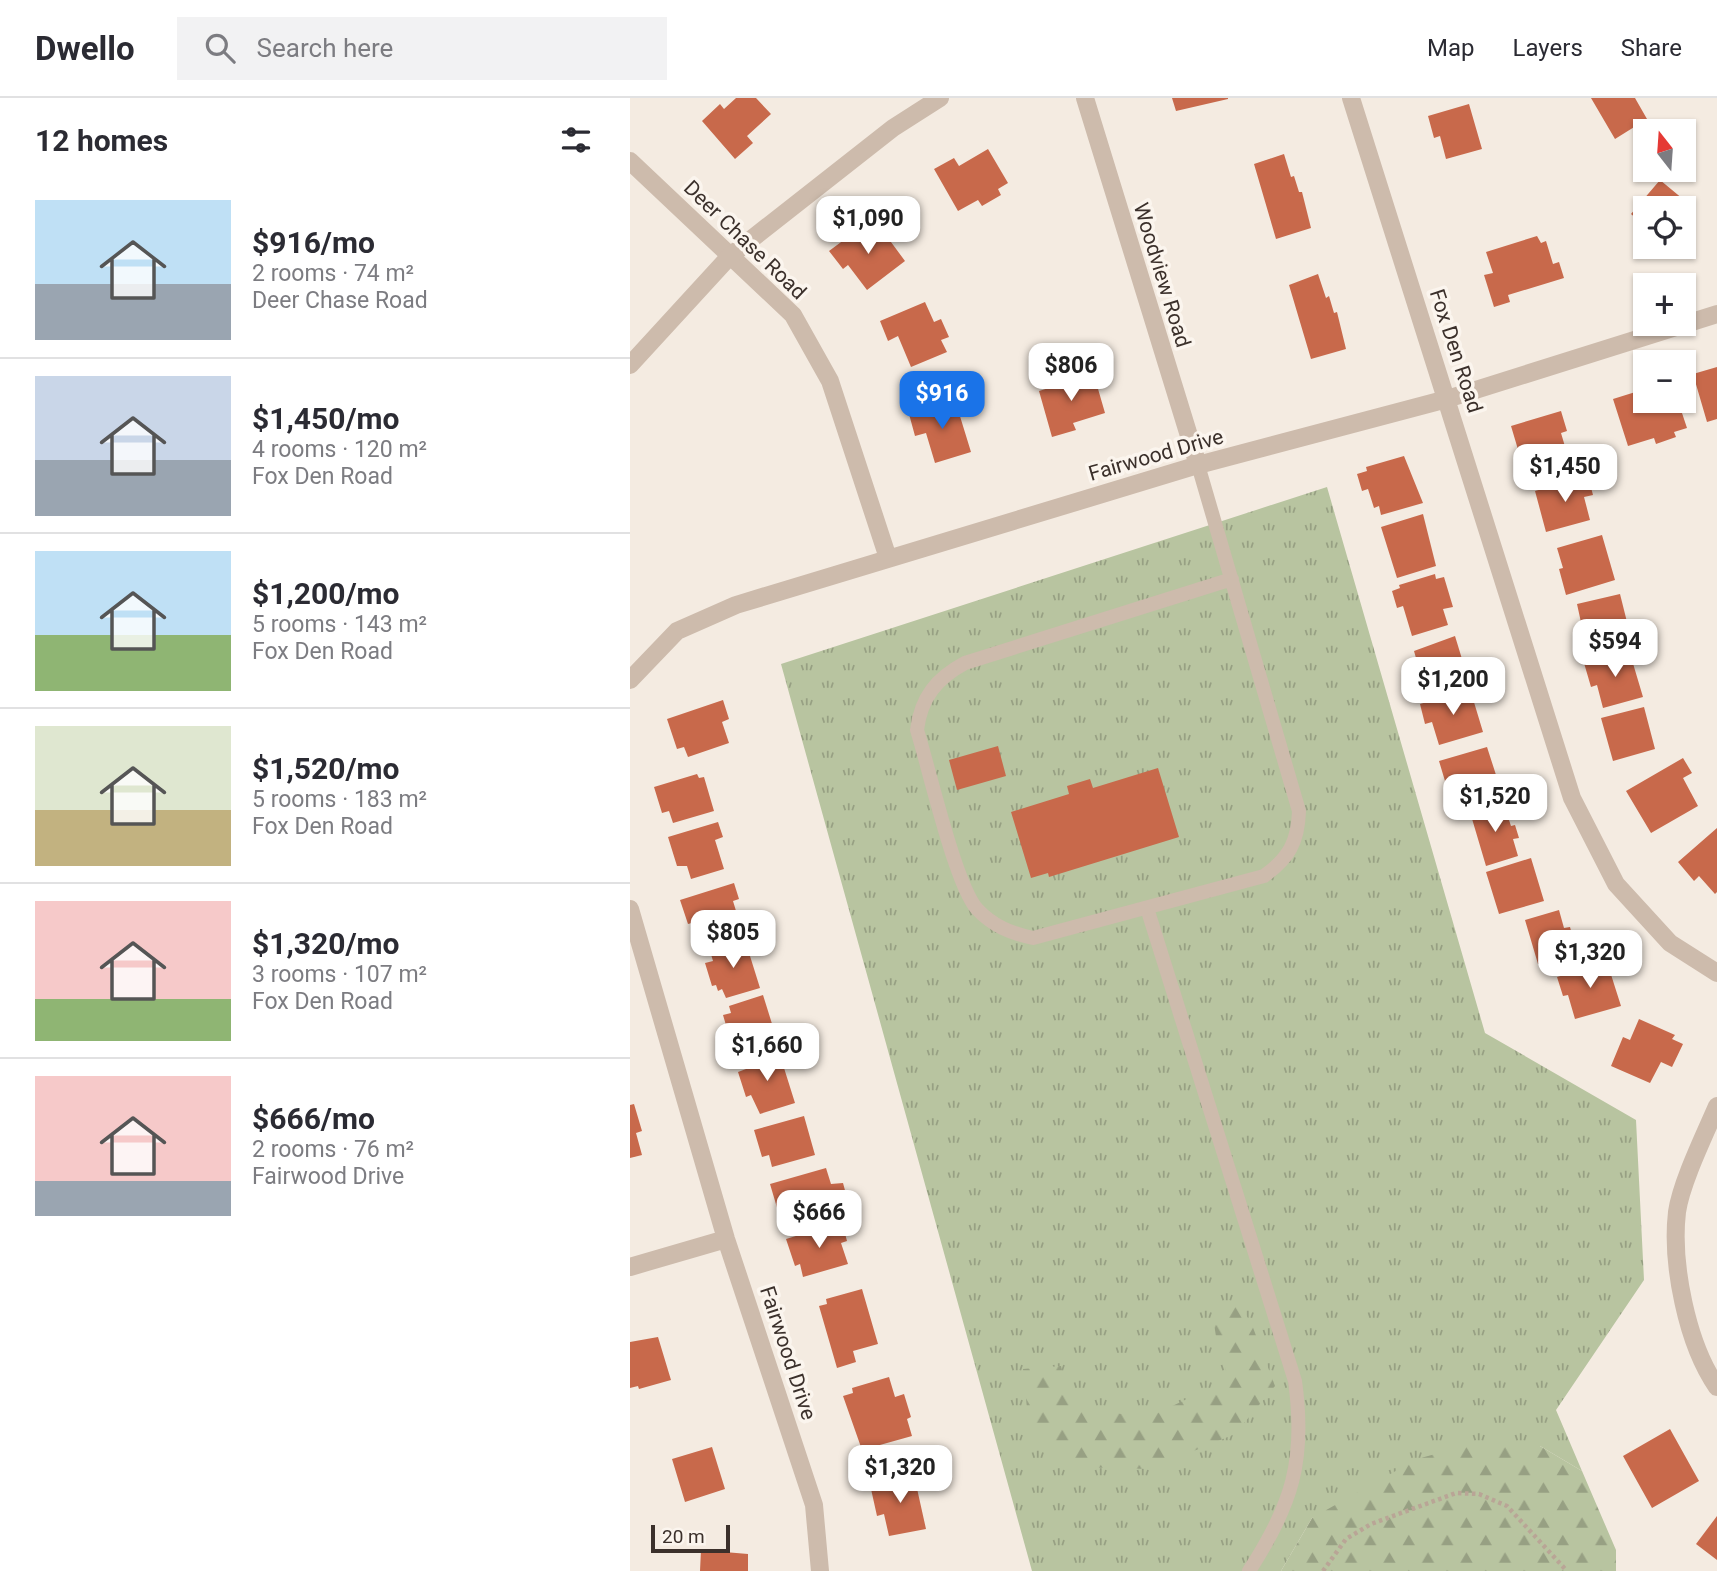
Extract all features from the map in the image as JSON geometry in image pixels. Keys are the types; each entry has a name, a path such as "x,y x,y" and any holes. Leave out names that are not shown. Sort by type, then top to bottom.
{"street":[{"path":"630,365 730,256 893,128 940,98"},
{"name":"Woodview Road","path":"1085,98 1198,466"},
{"name":"Fox Den Road","path":"1351,98 1572,797 1616,884 1670,943 1717,972"},
{"name":"Deer Chase Road","path":"630,161 793,315 830,381 888,558"},
{"name":"Fairwood Drive","path":"630,680 677,631 736,605 1198,466 1447,398 1717,314"},
{"name":"Fairwood Drive","path":"630,909 726,1239 814,1505 820,1571"},
{"path":"1717,1107 1677,1210 1678,1277 1704,1369 1717,1387"},
{"path":"630,1268 726,1239"}],"lane":[{"path":"1198,466 1232,579 1299,811 1298,834 1280,864 1264,876 1033,938 1011,933 991,923 966,892 917,730 919,713 928,693 946,673 965,663 1232,579"},
{"path":"1147,908 1295,1381 1300,1418 1296,1476 1278,1521 1249,1571"}],"path":[{"path":"1323,1571 1346,1539 1371,1524 1456,1493 1479,1494 1507,1506 1567,1571"}],"green space":[{"path":"1327,487 1485,1033 1636,1120 1644,1280 1556,1410 1582,1471 1540,1446 1312,1518 1281,1571 1032,1571 781,664"},
{"path":"1239,1303 1252,1325 1275,1386 1235,1434 1150,1469 1076,1467 1028,1418 1023,1369 1061,1366 1069,1403 1145,1419 1229,1379 1217,1343 1211,1304"},
{"path":"1472,1444 1540,1446 1582,1471 1616,1550 1616,1571 1281,1571 1312,1518 1417,1459"}],"building":[{"path":"736,98 756,98 771,114 747,136 753,143 735,159 702,121 720,104 724,109"},
{"path":"1172,98 1228,98 1228,99 1176,111"},
{"path":"1591,98 1635,98 1647,119 1633,119 1633,128 1615,139"},
{"path":"1469,104 1482,149 1446,159 1440,136 1434,138 1428,116"},
{"path":"988,149 1008,183 998,189 1001,195 982,206 978,200 958,211 934,169 954,158 959,166"},
{"path":"1284,154 1291,177 1294,176 1299,192 1302,192 1311,228 1276,239 1254,164"},
{"path":"1658,182 1662,182 1679,196 1646,196"},
{"path":"868,222 883,242 888,238 905,261 867,290 848,265 843,269 829,251"},
{"path":"1537,236 1541,243 1546,241 1553,264 1559,262 1564,278 1508,295 1510,302 1494,307 1484,275 1493,273 1486,252"},
{"path":"1318,274 1326,298 1329,296 1334,313 1337,312 1346,349 1311,359 1289,285"},
{"path":"925,302 934,322 941,319 949,337 941,340 947,352 911,367 898,336 888,341 880,321"},
{"path":"1717,367 1717,419 1707,422 1696,384 1696,373"},
{"path":"1081,372 1082,378 1094,375 1105,413 1073,423 1076,430 1052,437 1039,391 1062,384 1061,378"},
{"path":"1633,393 1633,413 1682,413 1687,428 1674,432 1676,437 1656,444 1654,438 1628,446 1613,399"},
{"path":"955,400 971,452 935,463 926,433 915,436 909,414"},
{"path":"1561,411 1567,431 1561,433 1569,460 1525,473 1511,426"},
{"path":"1404,456 1423,503 1381,515 1379,506 1374,508 1368,489 1362,491 1357,474 1367,471 1366,467"},
{"path":"1588,476 1593,495 1584,497 1590,520 1546,532 1535,491"},
{"path":"1423,514 1436,566 1397,578 1381,527"},
{"path":"1602,535 1615,580 1566,595 1559,569 1563,568 1557,548"},
{"path":"1435,574 1436,579 1444,577 1453,607 1443,609 1448,625 1412,636 1403,606 1397,608 1392,591 1400,588 1399,585"},
{"path":"1620,594 1630,634 1579,646 1575,628 1582,627 1577,604"},
{"path":"1455,636 1462,659 1468,658 1473,676 1425,690 1414,651"},
{"path":"1629,650 1643,697 1603,708 1597,685 1591,687 1584,663"},
{"path":"1470,689 1483,732 1439,745 1432,722 1425,724 1420,704"},
{"path":"723,700 729,719 722,722 729,743 688,757 684,747 677,749 667,719"},
{"path":"1644,707 1655,749 1613,761 1601,718"},
{"path":"998,746 1006,776 957,790 949,760"},
{"path":"1487,747 1497,778 1501,777 1504,789 1457,803 1450,779 1445,781 1439,761"},
{"path":"1683,758 1692,773 1683,778 1698,806 1651,833 1626,791"},
{"path":"1158,768 1179,837 1049,877 1048,873 1031,878 1011,812 1069,794 1067,786 1090,779 1093,788"},
{"path":"697,774 699,778 704,777 714,811 673,823 669,811 662,813 654,787"},
{"path":"1503,802 1511,826 1515,825 1519,838 1513,839 1518,856 1486,866 1470,812"},
{"path":"718,822 723,837 715,840 724,869 691,879 687,866 677,866 668,837"},
{"path":"1717,828 1715,894 1699,876 1694,881 1678,862"},
{"path":"1531,858 1544,901 1499,914 1486,872"},
{"path":"734,883 739,899 733,901 740,924 697,937 692,923 688,924 680,900"},
{"path":"1559,910 1564,928 1570,927 1574,942 1568,944 1571,955 1538,964 1525,920"},
{"path":"745,940 760,988 726,998 722,989 718,991 716,985 712,986 705,963 713,961 710,951"},
{"path":"1607,962 1621,1006 1575,1019 1568,995 1563,996 1557,977"},
{"path":"763,995 778,1043 735,1056 723,1015 731,1013 729,1006"},
{"path":"1639,1019 1675,1035 1672,1039 1683,1044 1672,1067 1661,1062 1650,1083 1611,1066 1623,1037 1630,1040"},
{"path":"779,1052 795,1103 760,1114 751,1095 746,1097 738,1072 746,1069 745,1063"},
{"path":"634,1104 642,1131 636,1133 642,1155 630,1158 630,1105"},
{"path":"804,1116 815,1155 772,1167 769,1155 762,1157 754,1130"},
{"path":"826,1168 831,1184 843,1183 846,1194 829,1202 834,1214 783,1228 770,1184"},
{"path":"842,1222 847,1241 841,1243 848,1264 803,1277 800,1264 795,1266 786,1239"},
{"path":"862,1289 878,1344 853,1351 856,1362 837,1368 819,1306 827,1304 826,1299"},
{"path":"658,1337 671,1380 639,1389 638,1386 630,1388 630,1342"},
{"path":"889,1377 895,1397 904,1394 911,1417 907,1419 912,1436 862,1450 843,1396 853,1393 852,1388"},
{"path":"1670,1429 1699,1481 1652,1508 1623,1456"},
{"path":"712,1447 725,1489 685,1502 672,1459"},
{"path":"914,1475 926,1529 889,1536 884,1514 877,1516 871,1489 879,1488 878,1483"},
{"path":"1717,1516 1717,1560 1696,1544"},
{"path":"701,1550 748,1554 748,1571 700,1571"}]}
